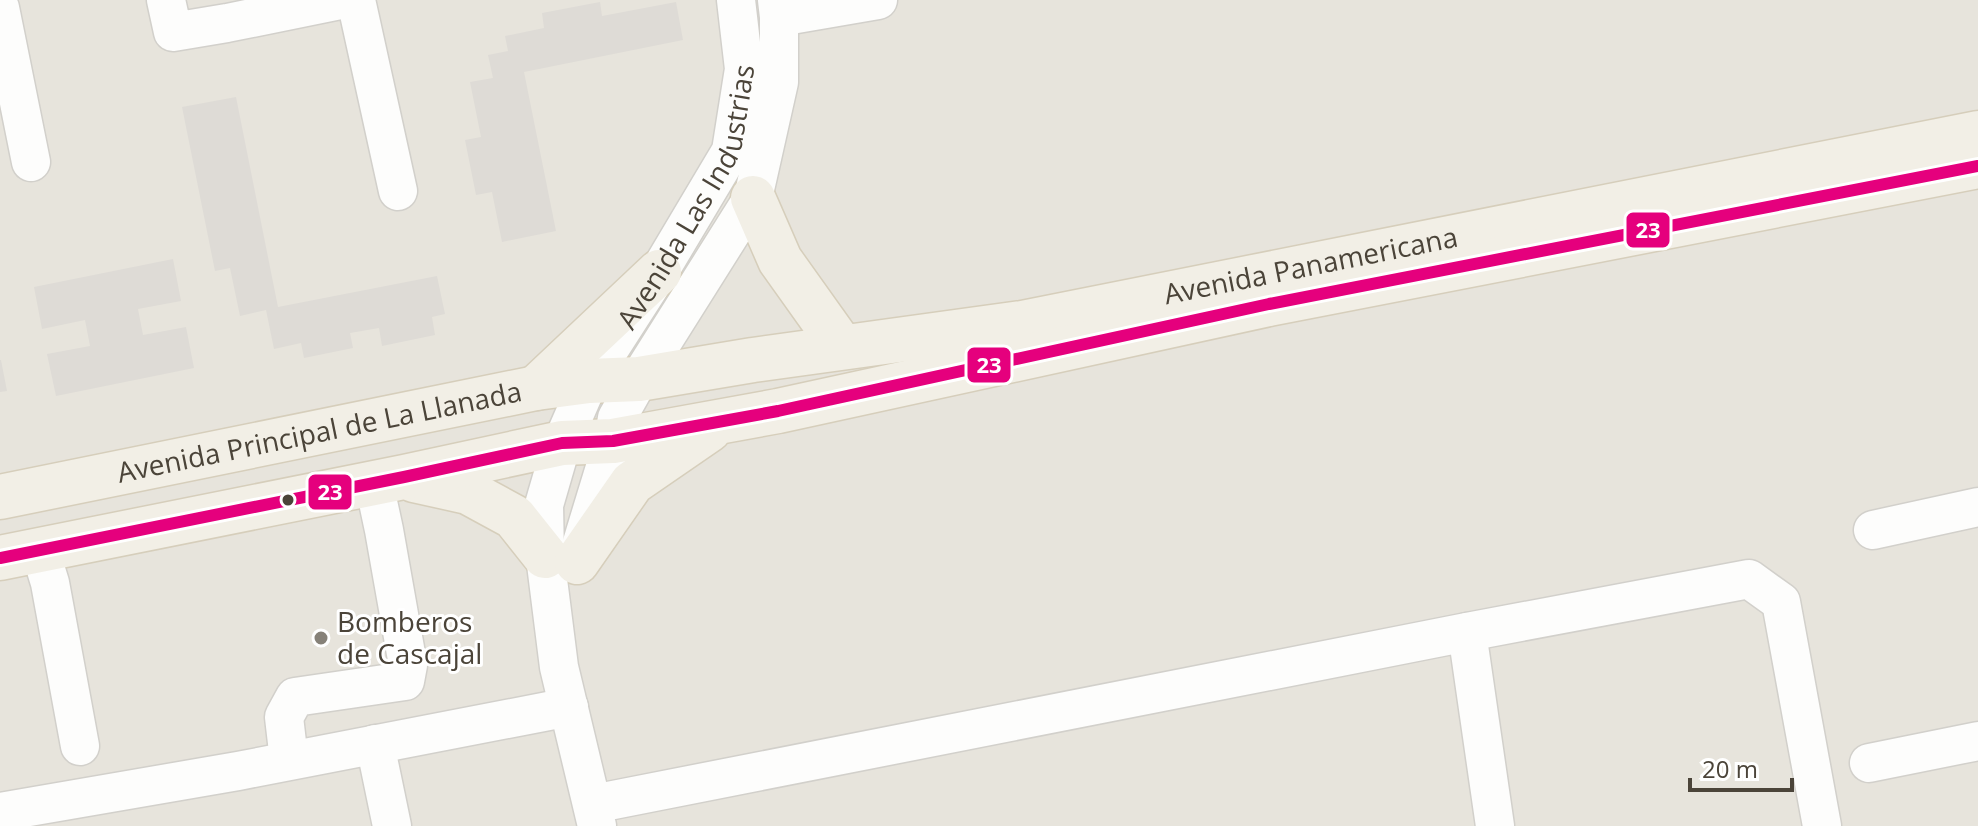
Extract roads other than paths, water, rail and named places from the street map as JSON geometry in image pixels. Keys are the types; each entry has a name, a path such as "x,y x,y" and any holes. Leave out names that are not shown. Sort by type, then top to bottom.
{"main road":[{"name":"Avenida Panamericana","path":"639,379 1022,323 1978,133"},
{"name":"Avenida Panamericana","path":"613,441 778,411 1269,304 1978,166"},
{"path":"753,198 780,260 842,347"},
{"path":"536,388 659,272"},
{"name":"Avenida Principal de La Llanada","path":"0,497 536,388 639,379"},
{"path":"389,480 468,492 514,517 561,559 632,483 723,421"},
{"name":"Avenida Principal de La Llanada","path":"13,557 562,443 613,441"}],"street":[{"path":"166,0 173,32 341,0"},
{"path":"356,0 398,191"},
{"name":"Avenida Las Industrias","path":"595,815 559,667 561,559 544,505 562,443 589,381 731,151 744,69 736,0"},
{"path":"778,9 878,0"},
{"path":"0,8 31,162"},
{"name":"Avenida Las Industrias","path":"561,559 613,441 617,418 753,198 779,82 778,9"},
{"path":"289,760 284,717 295,697 405,681 408,665 384,530 389,480"},
{"path":"1873,530 1978,507"},
{"path":"13,557 50,583 80,746"},
{"path":"595,815 1467,632 1749,579 1781,602 1822,826"},
{"path":"1467,632 1495,826"},
{"path":"0,812 77,812 289,760 569,707"},
{"path":"1869,763 1978,741"},
{"path":"375,744 392,826"}],"place":[{"name":"Bomberos de Cascajal","path":"321,638"}]}
